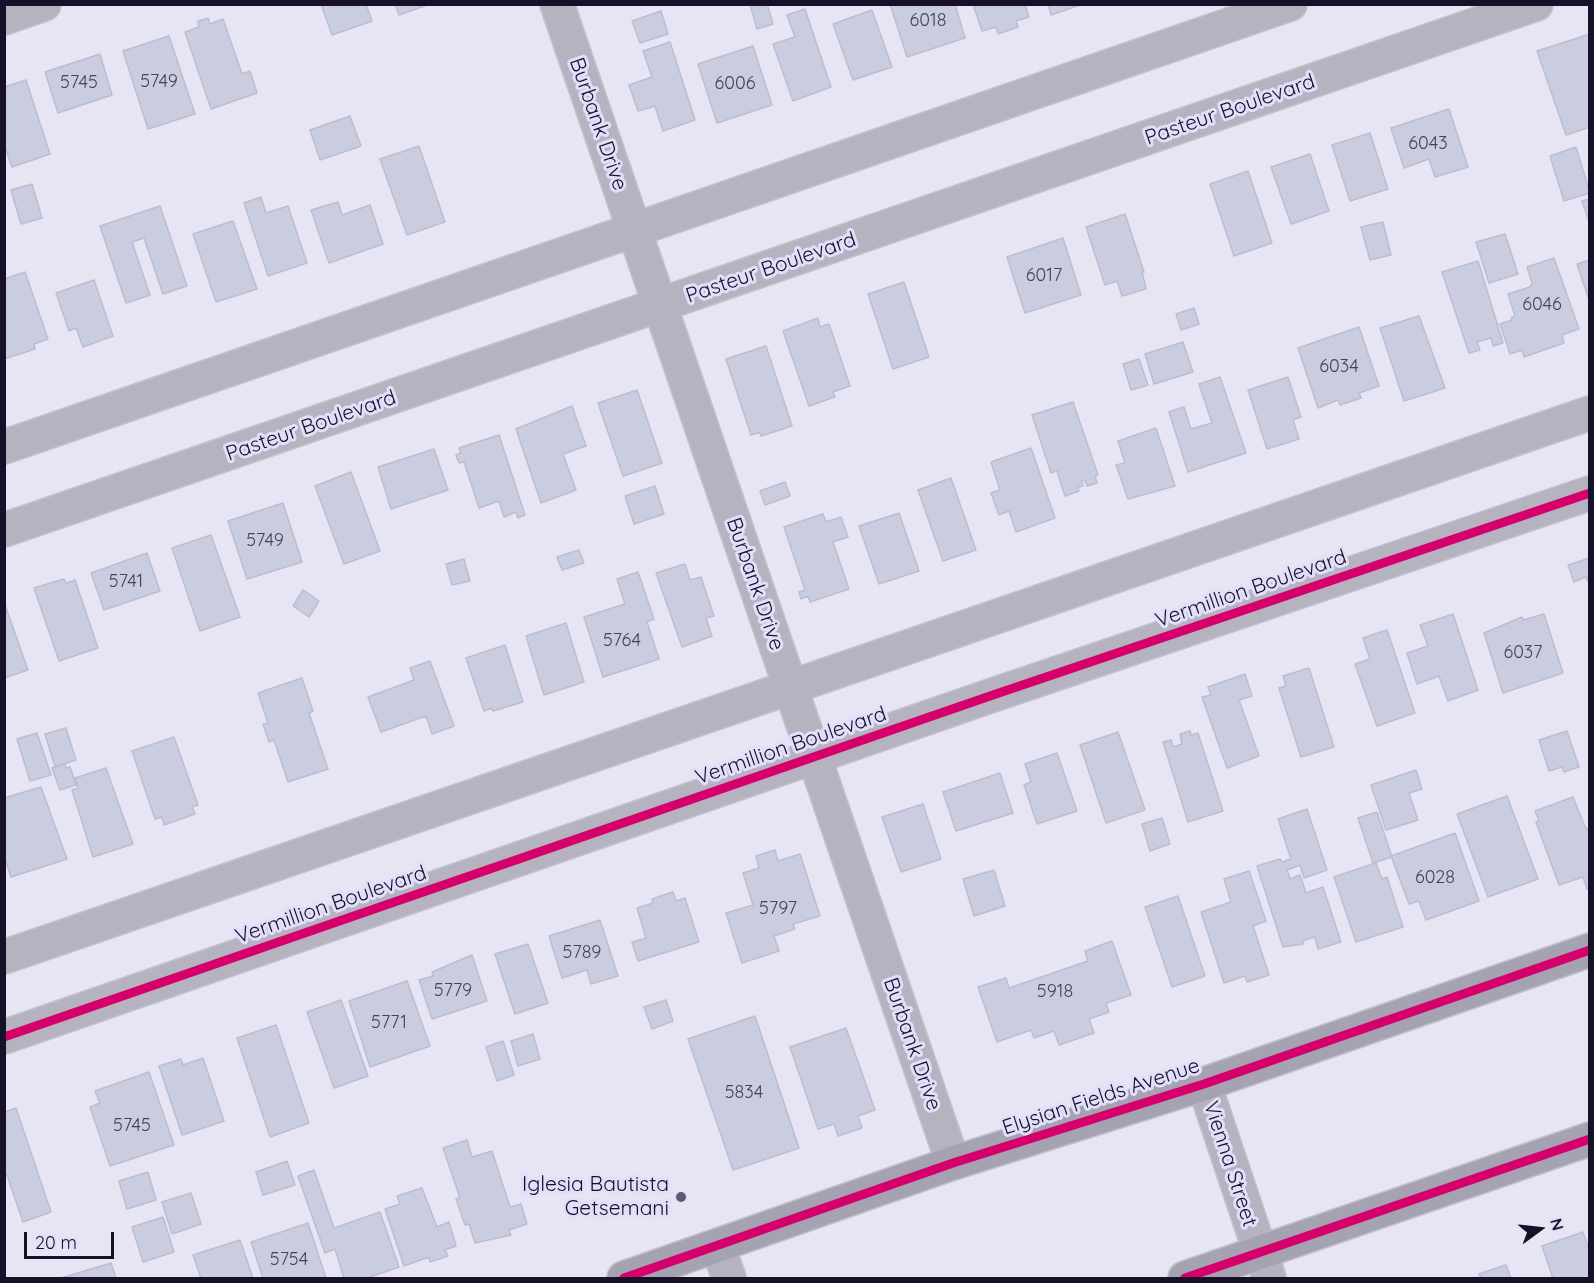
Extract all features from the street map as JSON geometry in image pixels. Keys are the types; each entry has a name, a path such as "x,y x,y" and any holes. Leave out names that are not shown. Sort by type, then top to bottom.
{"main road":[{"name":"Elysian Fields Avenue","path":"624,1278 953,1163 1204,1084 1590,950"},
{"path":"1185,1278 1264,1266 1590,1139"}],"street":[{"path":"4,18 44,4"},
{"name":"Burbank Drive","path":"557,4 953,1163"},
{"path":"4,447 1290,4"},
{"name":"Pasteur Boulevard","path":"4,530 1536,4"},
{"path":"4,957 1590,412"},
{"name":"Vermillion Boulevard","path":"4,1037 814,757 1590,493"},
{"name":"Vienna Street","path":"1204,1084 1264,1266"},
{"path":"718,1246 729,1278"}],"building":[{"path":"321,4 366,4 372,21 332,35"},
{"path":"395,4 430,4 399,15"},
{"path":"750,4 767,4 773,24 757,29"},
{"path":"890,4 955,4 965,38 907,57"},
{"path":"973,4 1025,4 1029,17 1016,21 1018,27 998,34 996,27 982,31"},
{"path":"1048,4 1083,4 1051,15"},
{"path":"805,9 831,87 793,101 773,44 795,37 787,15"},
{"path":"872,10 892,67 853,80 833,24"},
{"path":"661,11 668,34 640,43 632,21"},
{"path":"208,18 210,24 223,19 242,74 250,71 257,93 211,109 185,32 199,27 198,21"},
{"path":"1590,34 1590,127 1566,135 1537,51"},
{"path":"169,36 195,114 148,129 123,51"},
{"path":"670,42 695,120 663,131 655,106 638,111 629,85 652,77 643,51"},
{"path":"753,46 772,105 717,123 698,64"},
{"path":"100,54 112,95 58,113 45,72"},
{"path":"26,80 50,154 12,167 4,144 4,87"},
{"path":"1449,109 1468,167 1435,177 1429,159 1404,168 1391,128"},
{"path":"350,116 361,146 320,160 310,130"},
{"path":"1370,133 1388,189 1350,201 1332,145"},
{"path":"419,146 445,222 407,235 380,159"},
{"path":"1576,147 1590,193 1564,201 1550,156"},
{"path":"1310,154 1329,211 1291,224 1271,167"},
{"path":"1248,171 1272,243 1234,256 1210,184"},
{"path":"32,184 42,218 21,224 11,190"},
{"path":"261,197 266,213 288,206 307,263 268,276 244,203"},
{"path":"1590,199 1590,224 1582,201"},
{"path":"338,202 342,215 370,205 383,244 329,263 311,210"},
{"path":"160,206 187,286 163,294 144,238 132,242 150,295 126,303 100,226"},
{"path":"1125,214 1144,272 1142,272 1146,289 1122,296 1117,281 1105,285 1086,227"},
{"path":"233,221 257,289 216,302 193,234"},
{"path":"1383,222 1391,255 1370,260 1361,227"},
{"path":"1505,234 1518,274 1489,283 1476,242"},
{"path":"1063,238 1081,295 1025,313 1007,257"},
{"path":"1554,258 1579,329 1562,335 1564,343 1524,357 1522,350 1510,354 1500,324 1512,320 1511,318 1515,316 1508,294 1530,287 1532,283 1527,267"},
{"path":"1590,260 1590,303 1577,264"},
{"path":"1478,261 1503,343 1493,346 1491,338 1477,342 1480,350 1469,353 1442,272"},
{"path":"25,272 48,339 34,344 35,349 4,359 4,279"},
{"path":"94,280 113,336 83,347 76,328 69,331 56,293"},
{"path":"904,282 929,357 893,369 868,294"},
{"path":"1194,308 1199,324 1181,330 1176,314"},
{"path":"1419,316 1445,388 1404,401 1380,328"},
{"path":"818,318 820,327 829,324 850,386 833,392 835,397 809,406 783,331"},
{"path":"1359,327 1379,386 1359,393 1361,398 1340,405 1338,400 1318,408 1298,348"},
{"path":"1183,342 1193,372 1154,384 1145,354"},
{"path":"766,346 792,426 761,436 760,432 751,435 726,359"},
{"path":"1139,359 1148,385 1131,390 1123,364"},
{"path":"1220,377 1246,453 1188,472 1169,412 1184,407 1191,429 1212,423 1199,384"},
{"path":"1288,377 1301,417 1293,420 1299,439 1267,449 1248,390"},
{"path":"637,390 662,463 623,476 598,403"},
{"path":"1073,402 1098,475 1095,476 1097,483 1087,486 1085,480 1082,481 1083,486 1078,487 1079,491 1065,496 1057,471 1051,473 1032,415"},
{"path":"572,406 586,446 563,454 576,490 541,503 516,429"},
{"path":"1156,428 1175,486 1128,499 1116,465 1125,463 1118,441"},
{"path":"499,435 525,515 518,518 516,512 504,517 499,501 479,508 464,462 459,463 456,455 461,453 459,448"},
{"path":"1031,448 1055,518 1016,532 1009,511 999,515 991,493 1000,490 991,462"},
{"path":"434,449 448,490 391,509 378,467"},
{"path":"351,472 380,551 344,564 315,486"},
{"path":"951,478 976,550 943,561 918,490"},
{"path":"785,482 790,496 765,505 760,491"},
{"path":"655,486 664,514 634,524 625,496"},
{"path":"283,503 302,562 247,579 228,521"},
{"path":"899,513 919,571 879,584 859,526"},
{"path":"823,514 826,522 841,517 848,537 833,542 849,589 810,602 808,596 801,599 799,592 805,590 784,527"},
{"path":"211,535 240,617 200,631 172,548"},
{"path":"579,550 584,563 562,570 557,557"},
{"path":"147,553 160,591 104,610 91,573"},
{"path":"1590,558 1590,586 1586,577 1574,582 1568,565"},
{"path":"464,559 470,581 452,585 446,564"},
{"path":"685,564 690,580 701,577 714,616 706,618 712,636 682,647 656,573"},
{"path":"638,572 654,619 647,622 659,659 603,677 584,617 625,604 617,579"},
{"path":"64,579 66,583 75,580 98,648 59,661 34,588"},
{"path":"303,590 319,601 309,617 293,606"},
{"path":"4,602 28,670 4,678"},
{"path":"1453,614 1478,690 1448,701 1439,676 1417,684 1407,653 1428,646 1420,625"},
{"path":"1544,614 1563,673 1503,693 1484,633 1522,617 1523,620"},
{"path":"566,623 584,682 544,695 526,636"},
{"path":"1387,630 1415,713 1377,726 1355,664 1370,659 1363,638"},
{"path":"505,645 523,702 493,711 492,708 484,711 466,658"},
{"path":"430,661 454,726 432,734 426,716 381,732 368,697 414,680 410,668"},
{"path":"1309,668 1334,747 1301,757 1279,688 1286,686 1283,676"},
{"path":"1245,674 1252,696 1239,700 1259,756 1227,768 1202,697 1211,695 1208,687"},
{"path":"302,678 313,711 309,713 328,769 288,782 274,740 269,742 263,724 268,723 258,693"},
{"path":"66,728 76,760 55,767 45,734"},
{"path":"1190,731 1191,735 1198,733 1223,811 1188,822 1163,742 1171,740 1173,747 1182,744 1180,734"},
{"path":"1567,731 1579,767 1564,772 1562,767 1549,771 1539,740"},
{"path":"1118,732 1145,810 1106,823 1080,745"},
{"path":"37,733 51,775 30,781 17,739"},
{"path":"174,737 198,805 192,807 195,814 164,825 162,817 155,819 132,751"},
{"path":"1057,753 1077,811 1037,824 1024,785 1031,782 1025,764"},
{"path":"65,764 66,768 70,767 76,785 60,790 52,768"},
{"path":"106,768 133,844 93,857 72,790 78,788 75,778"},
{"path":"1416,770 1422,789 1409,793 1418,820 1386,830 1371,785"},
{"path":"1000,773 1013,813 956,831 943,792"},
{"path":"41,787 67,859 11,877 4,856 4,798"},
{"path":"1507,796 1538,879 1488,897 1457,814"},
{"path":"1573,797 1586,829 1590,828 1590,888 1587,889 1583,877 1559,885 1536,822 1539,821 1535,811"},
{"path":"923,804 941,859 901,872 882,817"},
{"path":"1307,809 1327,870 1304,878 1300,865 1287,870 1290,879 1300,875 1306,893 1323,887 1341,942 1318,949 1315,937 1304,940 1303,944 1283,947 1257,866 1280,859 1282,862 1291,859 1278,819"},
{"path":"1377,812 1392,857 1373,863 1358,818"},
{"path":"1162,818 1170,844 1150,851 1142,824"},
{"path":"1455,833 1479,901 1426,920 1419,901 1409,904 1391,856"},
{"path":"775,850 778,861 800,854 820,916 793,924 795,929 774,936 779,951 742,963 726,913 753,905 743,873 759,868 756,856"},
{"path":"1376,863 1382,879 1387,877 1403,927 1356,942 1334,877"},
{"path":"994,870 1005,906 974,916 963,879"},
{"path":"1249,871 1266,921 1253,926 1269,975 1247,982 1245,976 1224,983 1201,912 1231,902 1224,879"},
{"path":"673,892 676,901 685,898 699,942 638,961 632,942 646,938 637,908 653,903 652,899"},
{"path":"1178,896 1205,976 1172,987 1145,907"},
{"path":"600,920 618,976 591,984 587,970 562,978 549,936"},
{"path":"1112,941 1131,995 1106,1003 1109,1012 1089,1019 1094,1033 1059,1045 1054,1031 1034,1038 1031,1030 997,1042 978,987 1006,978 1009,988 1088,961 1085,951"},
{"path":"528,944 548,1003 515,1014 495,954"},
{"path":"472,955 487,1001 432,1019 419,980 433,976 432,972"},
{"path":"407,981 430,1046 370,1067 349,1001"},
{"path":"341,1000 368,1076 334,1088 307,1012"},
{"path":"666,1000 673,1021 652,1029 644,1007"},
{"path":"755,1016 799,1148 733,1170 688,1039"},
{"path":"276,1025 309,1123 270,1137 237,1038"},
{"path":"846,1028 875,1110 858,1116 862,1128 838,1136 834,1124 818,1129 790,1047"},
{"path":"533,1034 540,1059 518,1066 511,1041"},
{"path":"503,1041 514,1075 497,1081 486,1047"},
{"path":"203,1058 224,1121 182,1135 159,1066 181,1059 183,1065"},
{"path":"149,1072 174,1145 110,1166 90,1107 100,1103 95,1091"},
{"path":"16,1108 51,1212 23,1222 7,1175 4,1176 4,1112"},
{"path":"467,1140 472,1157 492,1151 510,1207 521,1204 527,1224 509,1230 511,1235 475,1243 469,1224 465,1225 456,1199 460,1198 443,1148"},
{"path":"287,1161 295,1185 263,1195 256,1172"},
{"path":"314,1170 334,1228 380,1212 399,1267 367,1278 344,1278 335,1249 325,1253 298,1176"},
{"path":"148,1172 156,1200 127,1209 119,1181"},
{"path":"422,1188 437,1227 449,1222 456,1246 445,1250 448,1256 430,1262 429,1257 404,1266 385,1209 400,1204 397,1196"},
{"path":"191,1193 201,1224 172,1234 162,1202"},
{"path":"163,1217 174,1252 143,1262 132,1227"},
{"path":"308,1223 326,1278 263,1278 251,1242"},
{"path":"1583,1232 1590,1253 1590,1278 1553,1278 1542,1246"},
{"path":"240,1240 253,1278 201,1278 193,1255"},
{"path":"111,1263 116,1278 61,1278"},
{"path":"1506,1265 1511,1278 1477,1278 1481,1277 1479,1274"}],"cycle path":[{"path":"4,1037 990,696 1590,493"},
{"path":"624,1278 953,1163 1204,1084 1590,950"},
{"path":"1185,1278 1590,1139"}],"place":[{"name":"Iglesia Bautista Getsemani","path":"681,1197"}]}
